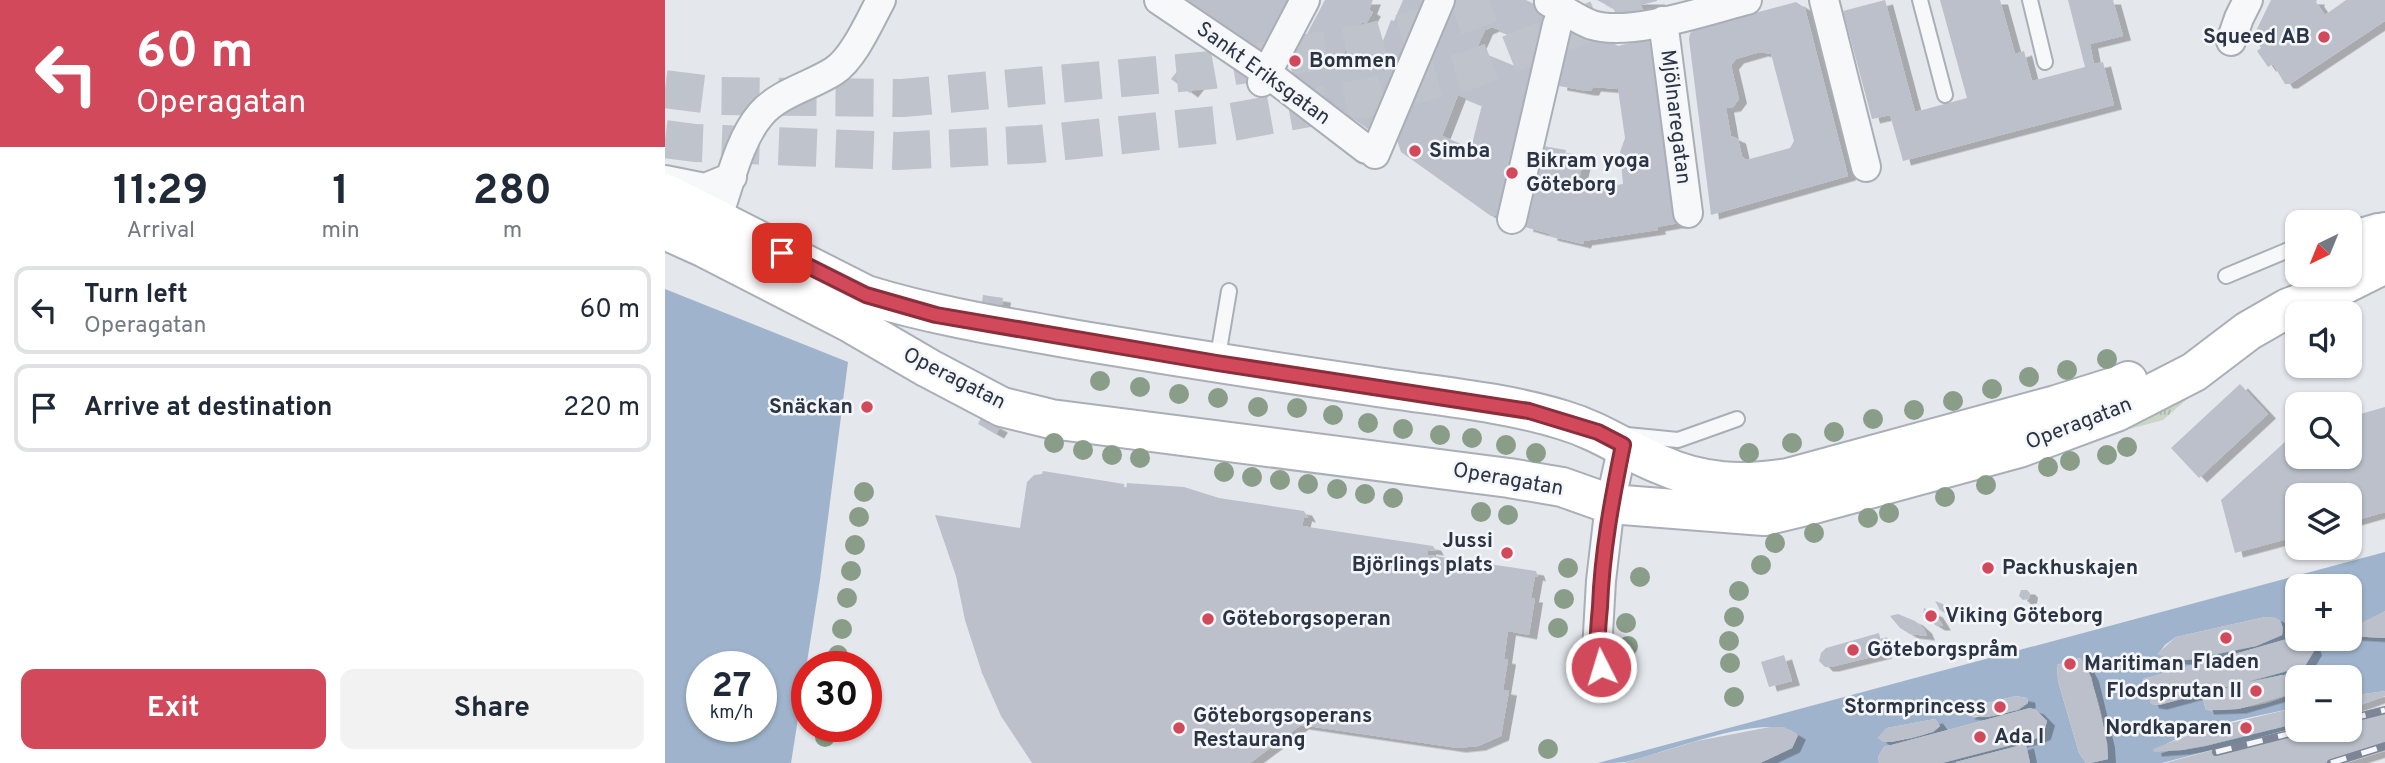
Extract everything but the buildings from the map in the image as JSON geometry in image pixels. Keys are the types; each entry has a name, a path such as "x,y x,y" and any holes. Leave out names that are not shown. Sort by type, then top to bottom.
{"street":[{"path":"711,234 748,130 764,110 837,70 856,45 881,0"},
{"name":"Sankt Eriksgatan","path":"1159,0 1268,70 1370,151 1440,0"},
{"path":"1268,70 1305,0"},
{"path":"1555,5 1593,25 1621,29 1747,0"},
{"path":"1824,0 1867,167"},
{"path":"2231,41 2248,0"},
{"path":"1512,219 1557,25 1555,5"},
{"name":"Mjölnaregatan","path":"1663,21 1688,213"},
{"path":"665,180 705,188 732,177"},
{"name":"Operagatan","path":"665,193 711,234 849,322 1003,407 1051,419 1509,478 1562,487 1610,504 1764,516 2019,448 2078,428 2194,372 2248,331 2288,308 2329,292 2385,264"},
{"name":"Operagatan","path":"665,230 711,234 866,295 977,324 1529,411 1611,438 1658,464 1691,476 1728,483 1788,478 2117,386 2157,365 2256,296 2285,284"},
{"path":"2363,246 2385,232"},
{"path":"1605,683 1597,651 1601,581 1610,504 1611,438"}],"lane":[{"path":"1920,0 1945,95"},
{"path":"2030,0 2045,62"},
{"path":"2363,225 2385,219"},
{"path":"2226,276 2285,251"},
{"path":"1217,363 1229,291"},
{"path":"1611,438 1678,440 1737,419"}],"green space":[{"path":"2194,393 2163,420 2107,435"}],"water":[{"path":"665,289 848,362 809,651 791,651 791,742 794,742 791,763 665,763"},
{"path":"2385,552 2385,611 2362,624 2362,574 2303,574"},
{"path":"2285,579 2285,640 2221,658 2221,665 2197,664 2143,679 2151,704 2159,705 2285,671 2285,675 2221,690 2203,700 2206,710 2227,710 2285,697 2285,710 2210,727 2177,739 2161,747 2163,750 2182,750 2285,726 2285,730 2162,763 2090,763 2108,759 2107,746 2096,694 2080,658 2057,665 2058,681 2079,753 2086,763 2030,763 2025,744 1952,763 1942,763 2043,735 2047,721 2030,708 1884,747 1878,757 1879,763 1760,763 1792,748 1798,735 1784,728 1764,727 1715,736 1626,762 1598,763","holes":["2265,617 2279,621 2282,635 2256,646 2173,660 2158,654 2176,637","2016,696 2027,698 2028,702 1999,715 1967,715 1982,704","1935,719 1940,726 1928,733 1891,741 1878,738 1887,728"]},
{"path":"2362,637 2385,638 2385,691 2362,694 2362,665 2305,665 2314,651 2362,651"}],"tunnel":[{"path":"665,89 720,96 903,98 1212,70 1371,42 1441,22 1500,0"},
{"path":"665,139 695,143 897,151 1039,144 1215,125 1369,97 1470,70 1639,0"}],"railway":[{"path":"2362,716 2385,710"},
{"path":"2216,752 2285,735"},
{"path":"2331,763 2385,746"}],"place":[{"name":"Squeed AB","path":"2324,37"},
{"name":"Bommen","path":"1295,61"},
{"name":"Simba","path":"1415,151"},
{"name":"Bikram yoga Göteborg","path":"1512,173"},
{"name":"Snäckan","path":"867,407"},
{"name":"Jussi Björlings plats","path":"1507,553"},
{"name":"Packhuskajen","path":"1988,568"},
{"name":"Viking Göteborg","path":"1931,616"},
{"name":"Göteborgsoperan","path":"1208,619"},
{"name":"Fladen","path":"2226,638"},
{"name":"Göteborgspråm","path":"1853,650"},
{"name":"Maritiman","path":"2070,664"},
{"name":"Flodsprutan II","path":"2256,691"},
{"name":"Stormprincess","path":"2000,707"},
{"name":"Göteborgsoperans Restaurang","path":"1179,728"},
{"name":"Nordkaparen","path":"2246,728"},
{"name":"Ada I","path":"1980,737"}],"route":[{"path":"782,253 866,295 977,324 1529,411 1598,432 1623,445 1610,504 1601,581 1597,651 1601,667"}]}
